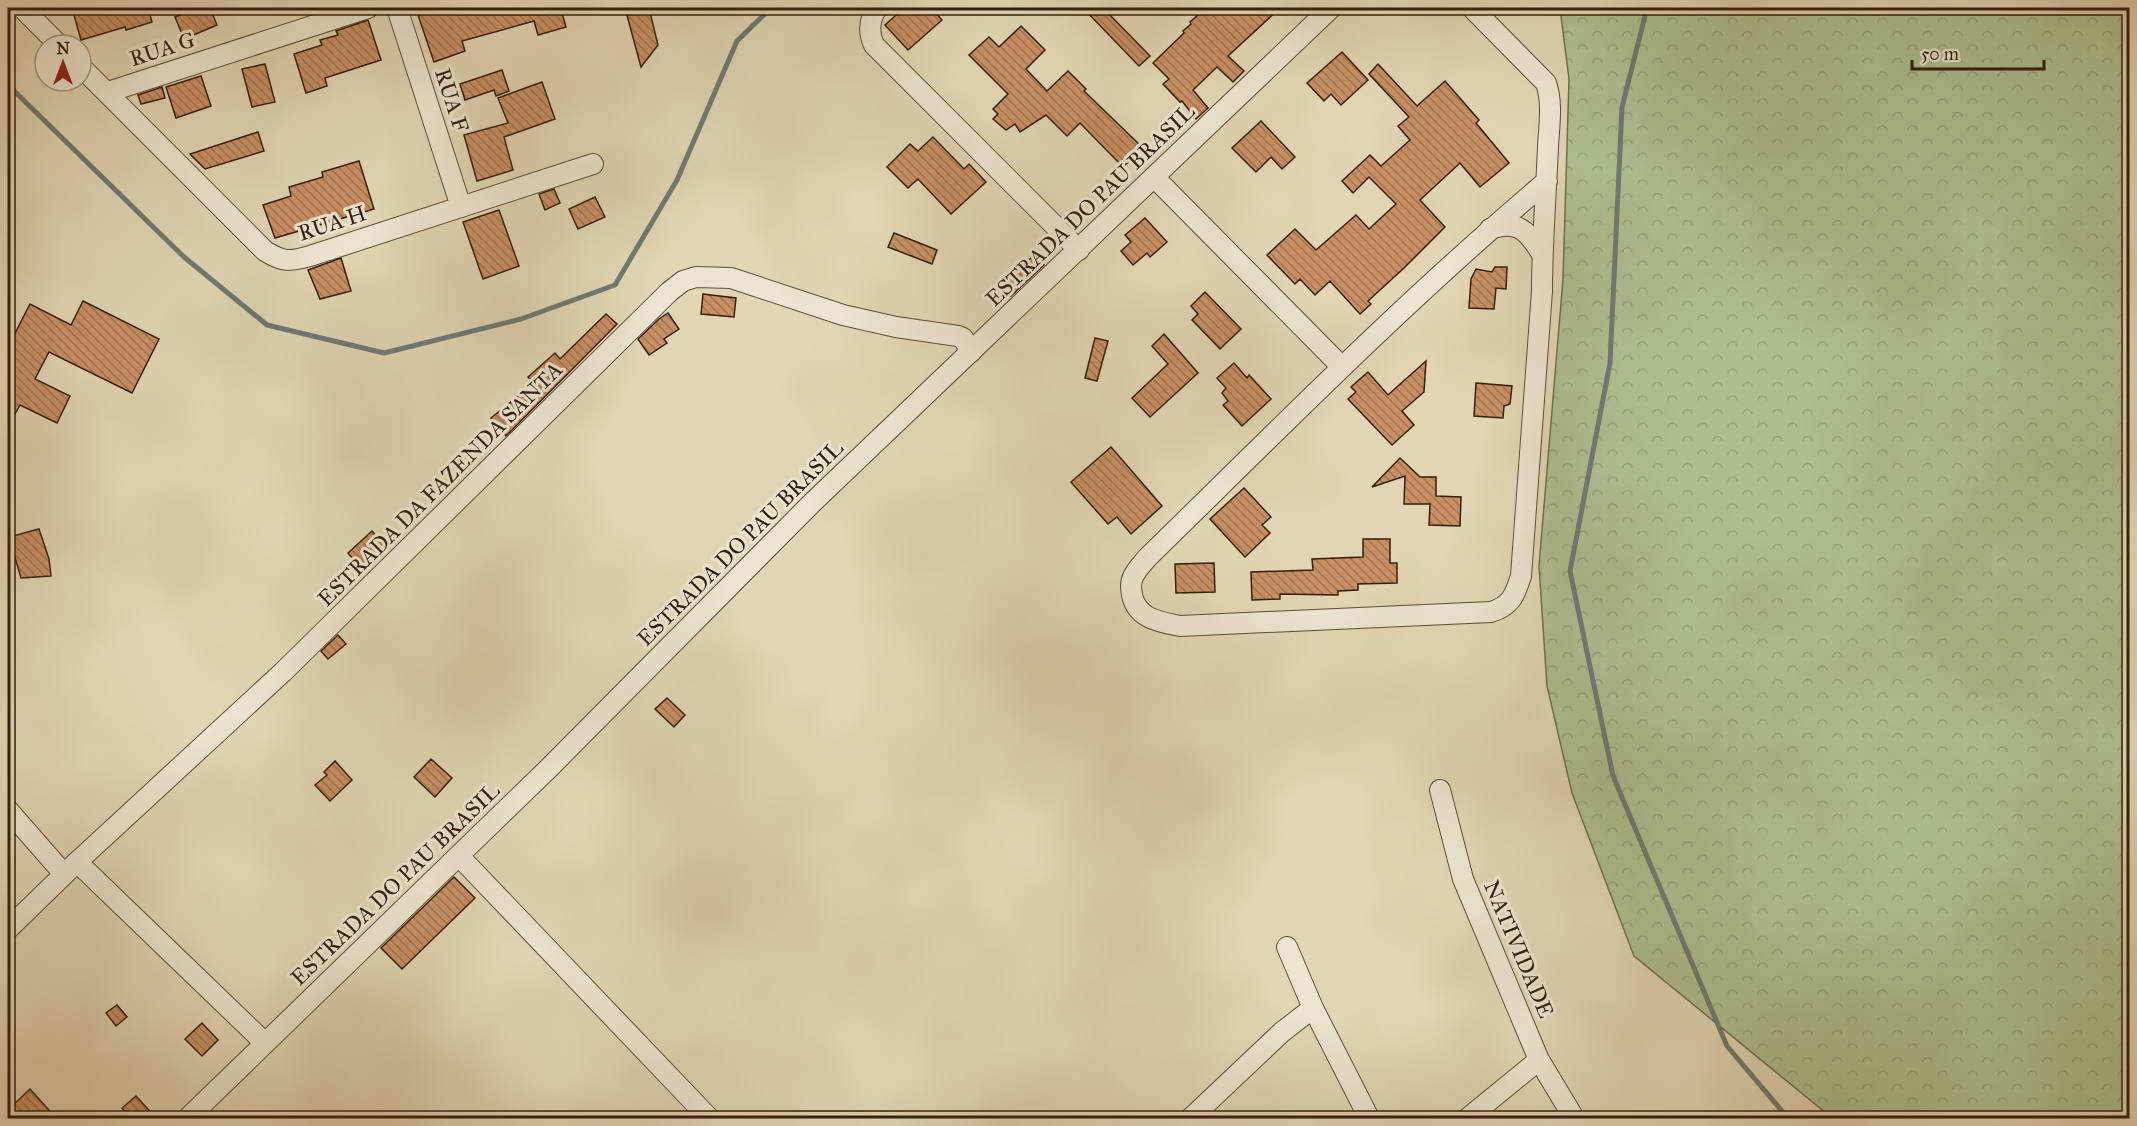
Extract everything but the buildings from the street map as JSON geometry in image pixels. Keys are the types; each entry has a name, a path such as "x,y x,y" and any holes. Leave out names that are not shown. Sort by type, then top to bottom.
{"street":[{"path":"22,8 47,33"},
{"name":"RUA G","path":"108,92 368,8"},
{"name":"RUA F","path":"397,8 460,207"},
{"path":"877,8 873,14 870,30 874,45 1079,250"},
{"name":"ESTRADA DO PAU BRASIL","path":"188,1119 459,856 813,502 1331,8"},
{"path":"1472,8 1546,83 1550,93 1542,291 1521,576 1510,603 1503,609 1491,612 1180,626 1142,614 1134,604 1131,589 1132,579 1147,558 1342,367 1490,229 1546,181"},
{"name":"RUA H","path":"93,78 265,251 278,259 291,261 310,256 593,164"},
{"path":"1154,177 1342,367"},
{"path":"1490,229 1504,224 1520,228 1532,239 1542,254"},
{"name":"ESTRADA DA FAZENDA SANTA","path":"8,930 71,868 284,672 669,292 683,281 709,276 731,278 843,315 896,327 958,336 963,338 971,352"},
{"name":"NATIVIDADE","path":"1440,790 1463,879 1539,1060 1574,1119"},
{"path":"8,810 265,1043"},
{"path":"459,856 709,1119"},
{"path":"1287,947 1313,1008 1369,1119"},
{"path":"1191,1119 1282,1032 1313,1008"},
{"path":"1468,1119 1539,1060"}],"green space":[{"path":"1560,8 2129,8 2129,1118 1832,1118 1634,956 1572,793 1547,686 1539,566 1563,279 1569,79"}],"waterway":[{"path":"8,85 184,257 267,325 384,353 521,319 615,285 677,180 737,41 771,8"},
{"path":"1647,8 1622,107 1610,363 1570,571 1613,776 1727,1046 1788,1118"}]}
